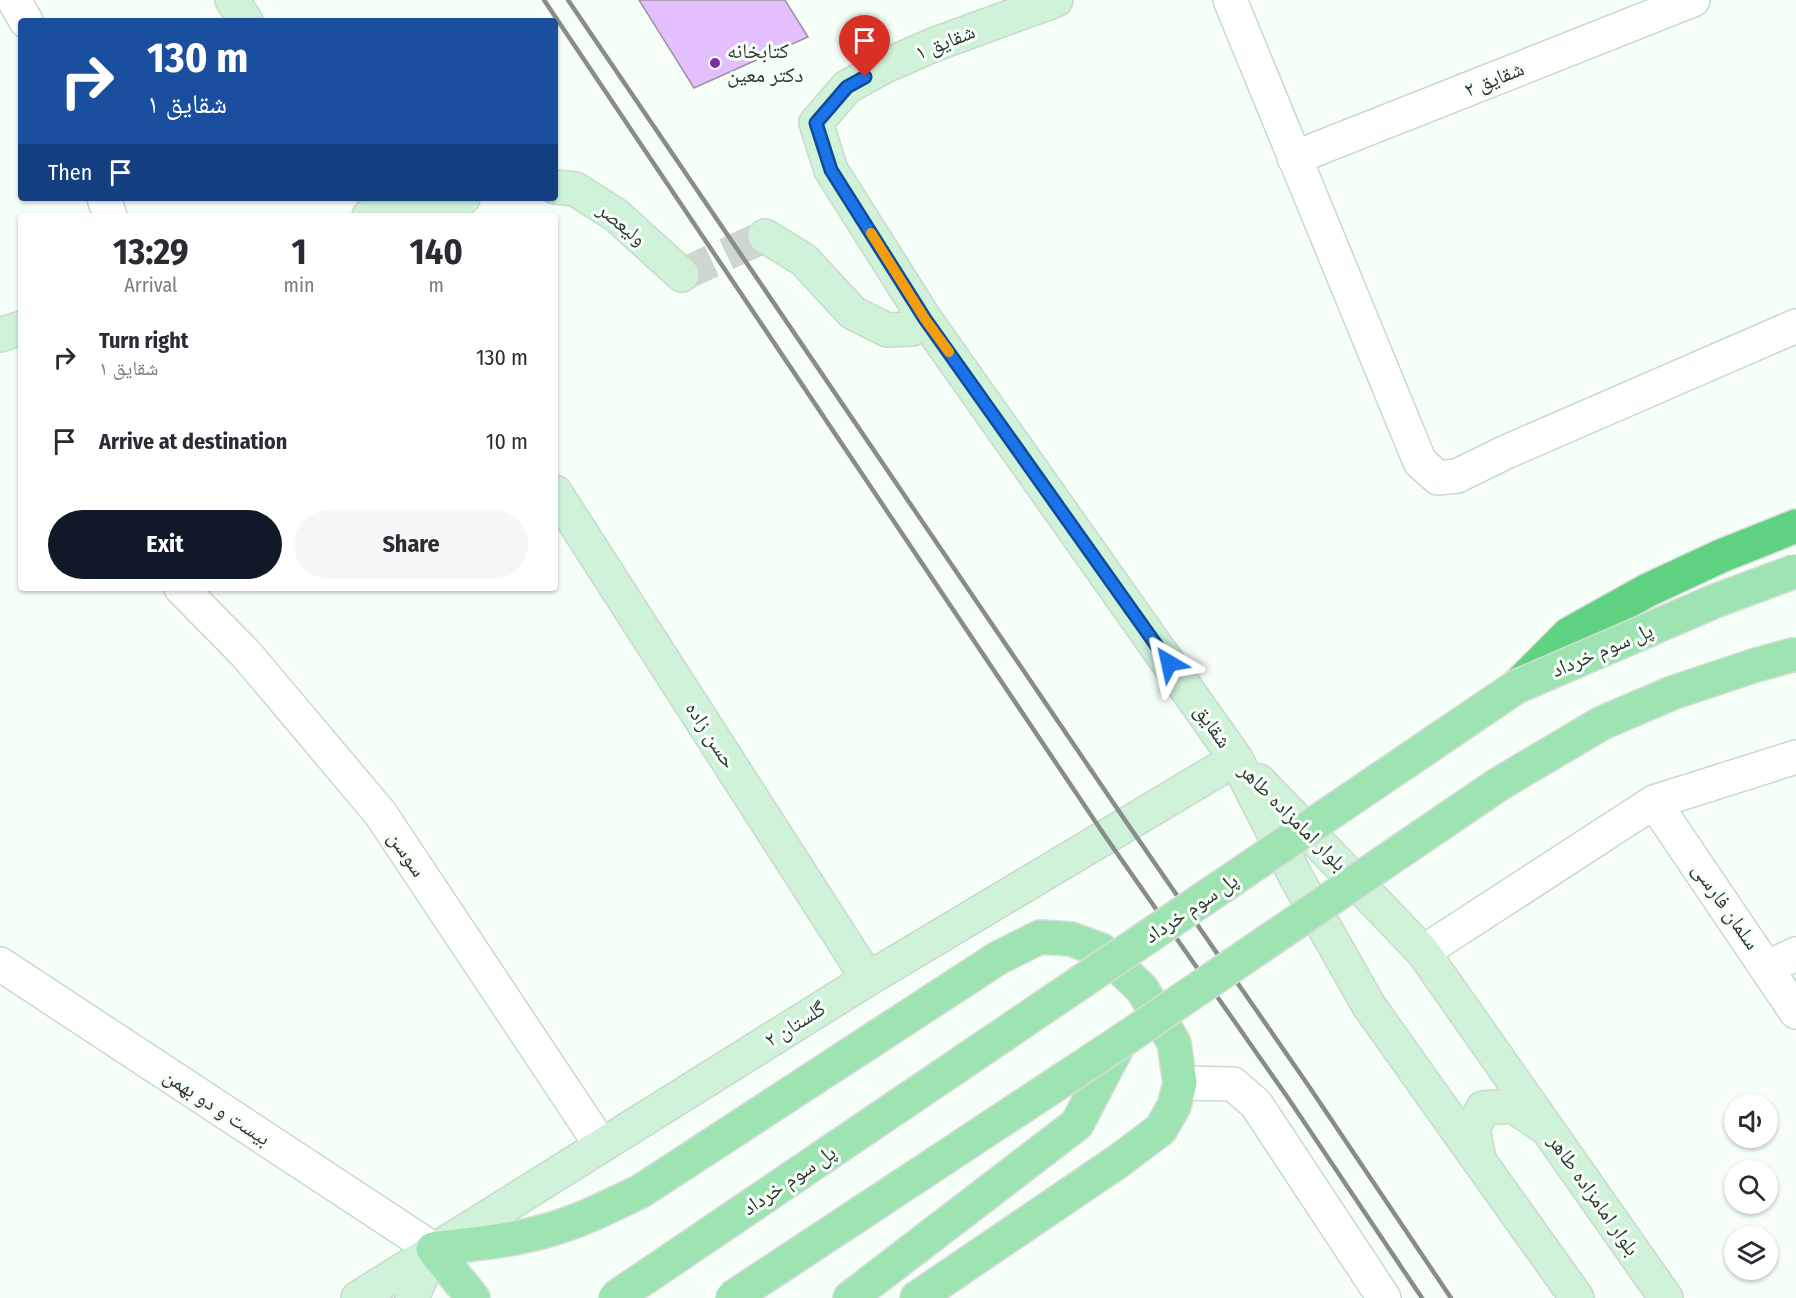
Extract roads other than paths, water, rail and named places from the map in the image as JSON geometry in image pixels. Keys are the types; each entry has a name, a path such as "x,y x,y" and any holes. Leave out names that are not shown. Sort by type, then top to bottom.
{"highway":[{"path":"1516,687 1569,634 1648,590 1721,556 1796,526"}],"main road":[{"name":"پل سوم خرداد","path":"615,1298 1516,687 1715,601 1796,571"},
{"path":"732,1298 1120,1042 1499,784 1602,723 1672,693 1755,665 1796,654"},
{"path":"433,1249 489,1242 550,1230 585,1218 641,1191 998,958 1040,937 1071,939 1101,950 1142,989 1174,1043 1180,1083 1174,1106 1161,1129 1120,1161 916,1298"},
{"path":"850,1298 1077,1124 1120,1042"},
{"path":"433,1249 473,1298"}],"street":[{"path":"14,0 24,18"},
{"path":"232,0 244,18"},
{"name":"۱ شقایق","path":"816,123 847,87 883,68 933,45 1056,0"},
{"path":"1230,0 1420,462 1438,478 1457,476 1506,452 1796,326"},
{"name":"شقایق ۲","path":"1294,158 1693,0"},
{"name":"شقایق","path":"816,123 831,170 925,319 1236,759"},
{"name":"ولیعصر","path":"558,187 575,189 616,215 682,275"},
{"path":"372,211 443,201"},
{"path":"765,236 804,260 853,313 887,330 912,330 925,319"},
{"path":"0,335 18,329"},
{"name":"حسن زاده","path":"558,497 868,979"},
{"name":"سوسن","path":"184,591 246,654 380,813 601,1145"},
{"path":"1423,952 1654,802 1796,757"},
{"name":"بلوار امامزاده طاهر","path":"1236,759 1423,952 1666,1298"},
{"name":"بلوار امامزاده طاهر","path":"1236,759 1297,879 1369,1006 1577,1298"},
{"name":"گلستان ۲","path":"358,1298 868,979 1236,759"},
{"name":"سلمان فارسی","path":"1654,802 1782,961 1796,1012"},
{"name":"بیست و دو بهمن","path":"0,964 433,1249"},
{"path":"1180,1083 1233,1084 1256,1104 1384,1298"},
{"path":"1479,1159 1473,1129 1484,1108 1513,1106 1549,1130"},
{"path":"412,1298 433,1249"}],"tunnel":[{"path":"682,275 765,236"}],"railway":[{"path":"544,0 556,18"},
{"path":"568,0 1451,1298"},
{"path":"558,21 1105,836 1288,1098 1422,1298"}],"place":[{"name":"کتابخانه دکتر معین","path":"715,63"}]}
